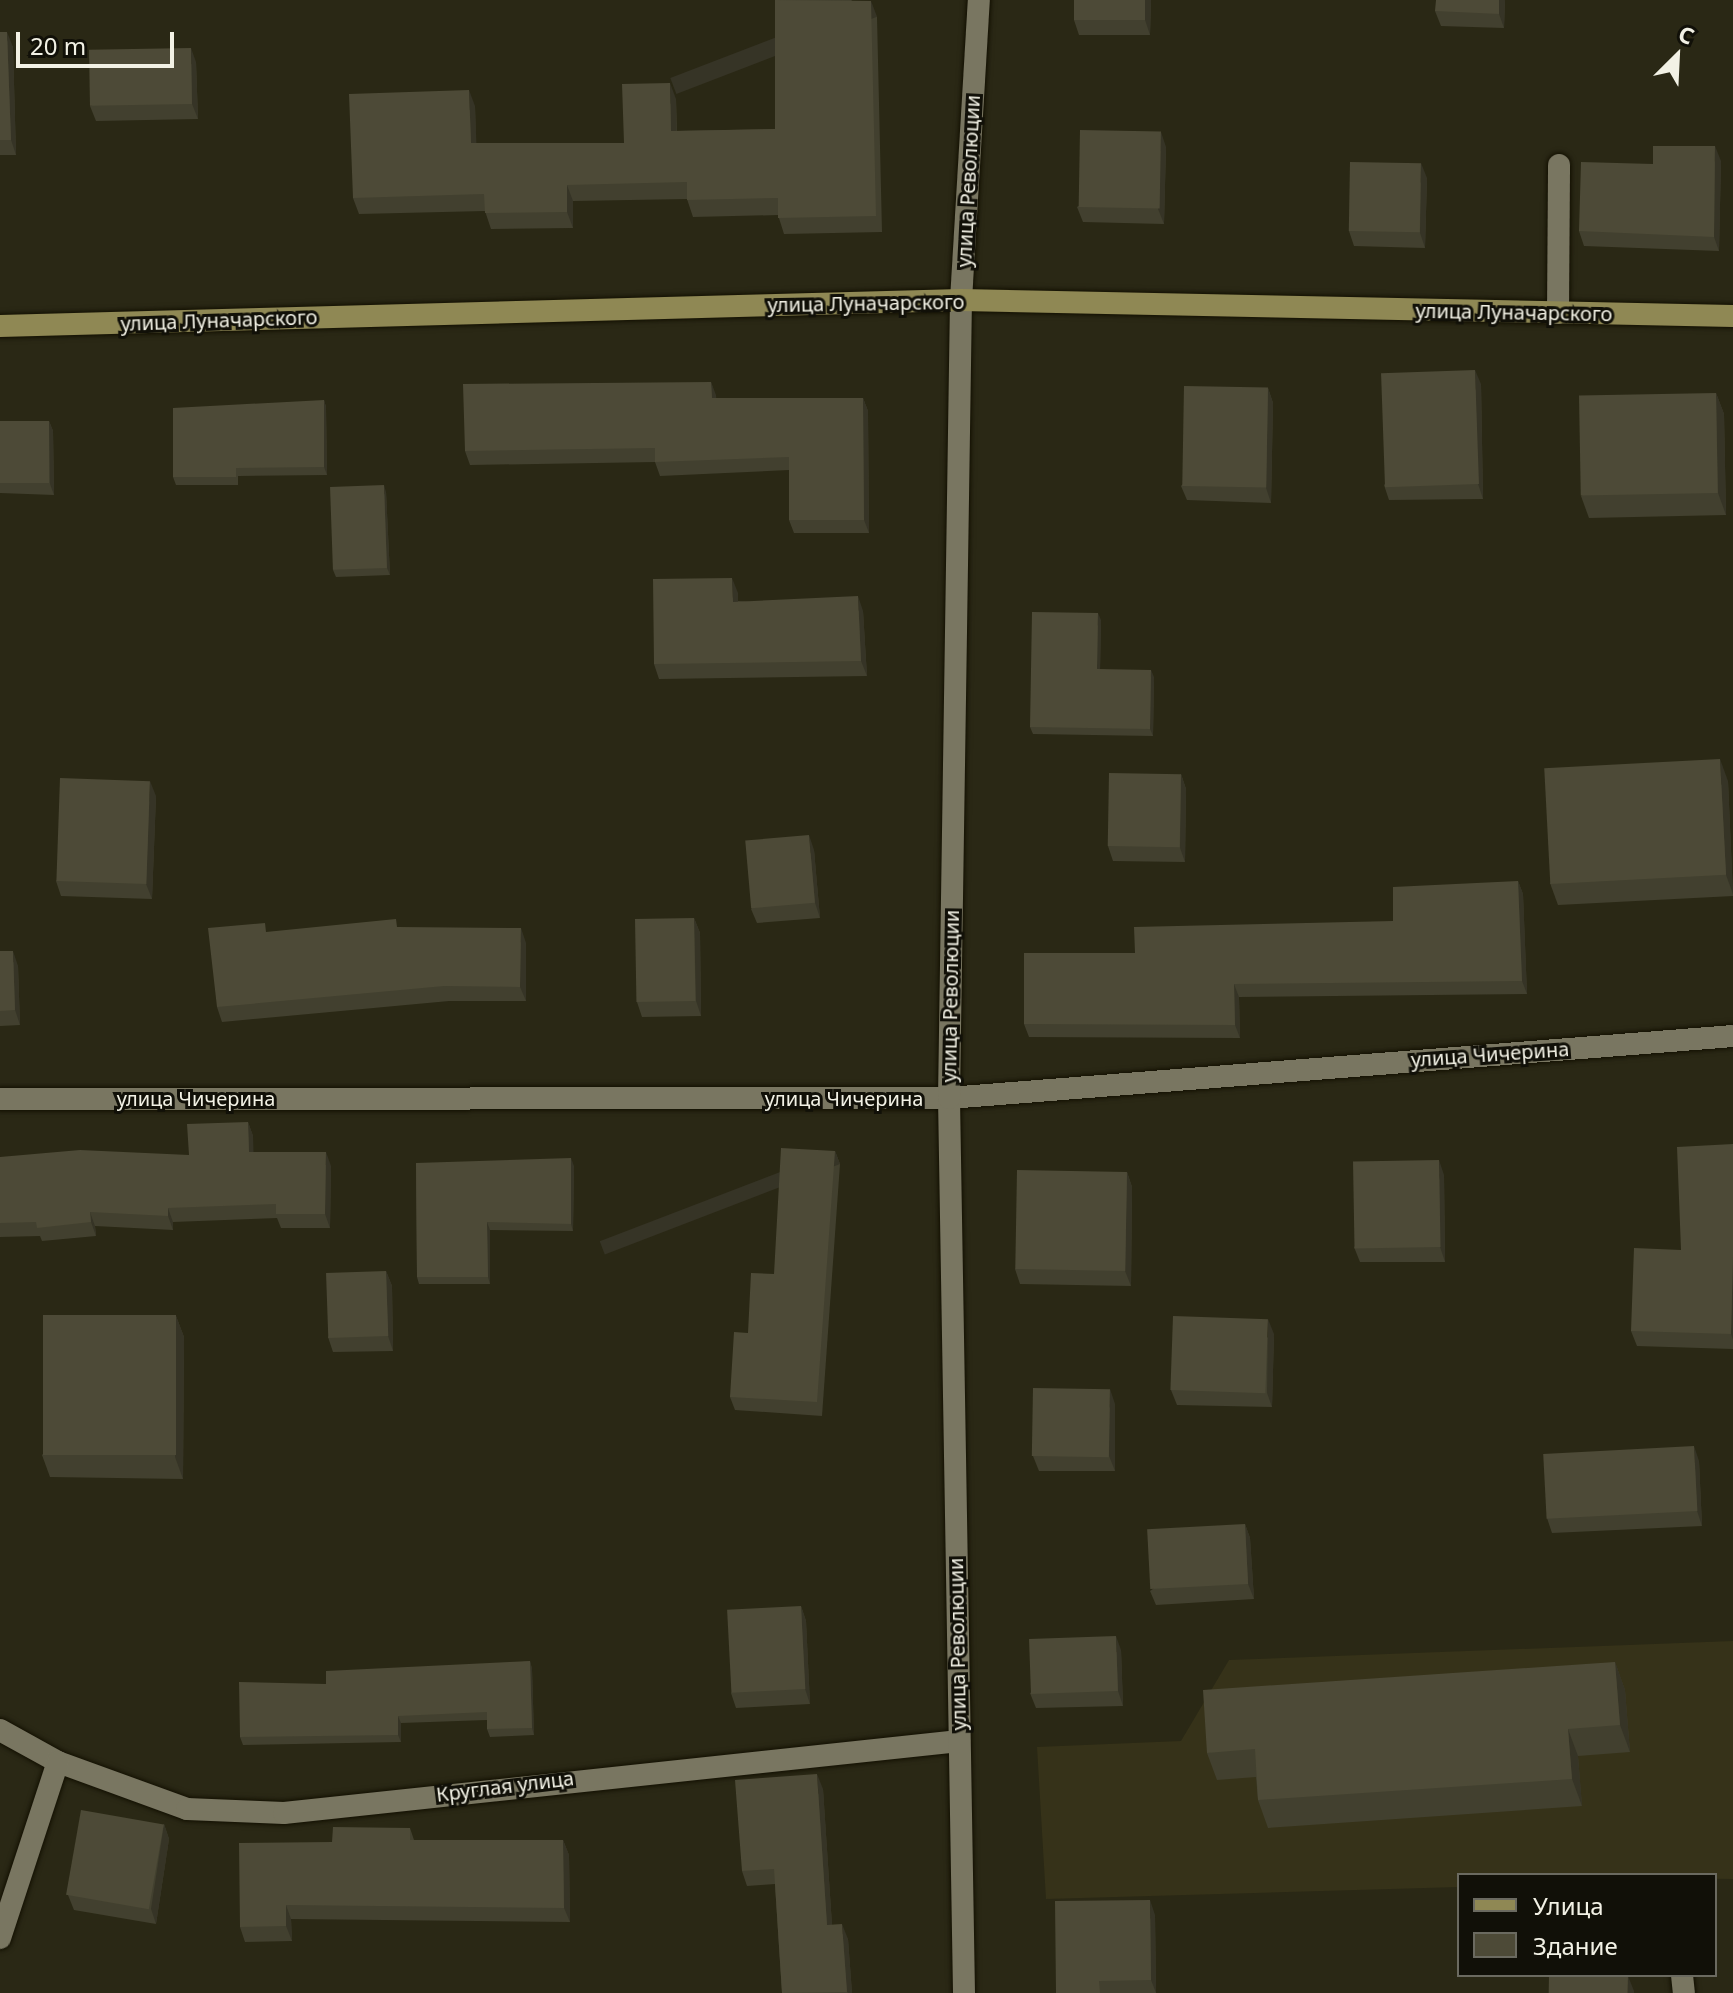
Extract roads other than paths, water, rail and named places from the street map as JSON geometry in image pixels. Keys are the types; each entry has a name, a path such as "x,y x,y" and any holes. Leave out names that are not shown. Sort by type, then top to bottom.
{"main road":[{"name":"улица Луначарского","path":"0,326 961,300 1733,316"}],"street":[{"name":"улица Революции","path":"964,1993 949,1098 961,300 979,0"},
{"path":"1558,313 1559,165"},
{"name":"улица Чичерина","path":"0,1099 949,1098 1733,1036"},
{"name":"Круглая улица","path":"0,1730 58,1762 187,1809 284,1813 959,1741"},
{"path":"0,1938 58,1762"}]}
